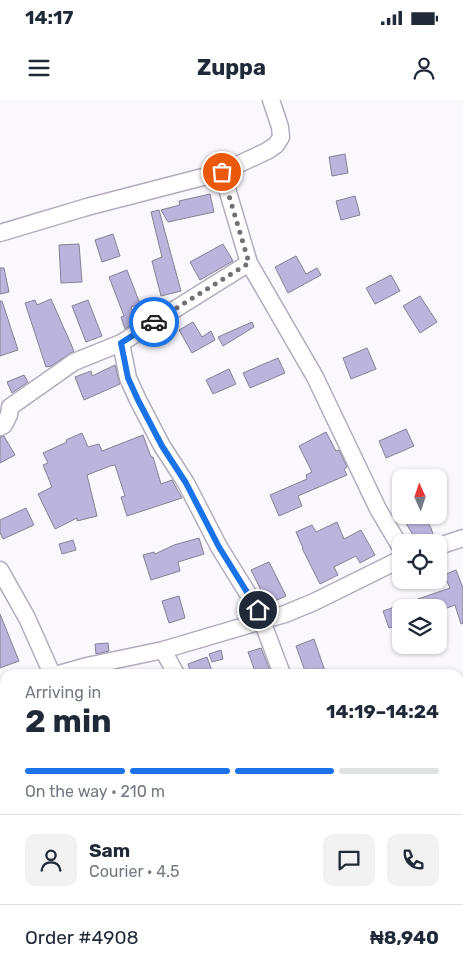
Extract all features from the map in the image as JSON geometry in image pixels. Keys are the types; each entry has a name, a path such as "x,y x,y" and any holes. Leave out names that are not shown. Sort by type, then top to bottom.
{"street":[{"path":"0,233 87,207 222,172 276,146 281,137 280,127 271,100"},
{"path":"222,172 249,263 315,377 378,509 393,534"},
{"path":"0,427 4,425 9,415 5,402 74,362 121,343 249,263"},
{"path":"121,343 128,378 138,400 162,446 186,483 219,547 251,595 263,620 280,669"},
{"path":"447,543 463,538"},
{"path":"76,669 163,650 285,614 314,602 392,563"},
{"path":"0,570 27,618 50,669"},
{"path":"163,650 173,669"}],"building":[{"path":"345,154 348,173 332,176 329,157"},
{"path":"210,194 214,212 168,222 161,210 180,205 179,201"},
{"path":"355,196 360,215 341,220 336,201"},
{"path":"159,210 181,291 161,296 152,261 162,257 151,212"},
{"path":"113,234 120,256 102,262 95,240"},
{"path":"79,244 82,282 61,283 59,245"},
{"path":"223,244 233,261 200,280 190,262"},
{"path":"296,256 306,274 317,268 321,275 288,293 275,267"},
{"path":"0,268 4,268 9,292 0,294"},
{"path":"127,270 140,304 131,307 136,322 125,329 121,317 124,316 109,277"},
{"path":"391,275 400,291 375,304 366,288"},
{"path":"420,296 437,322 420,333 403,306"},
{"path":"51,299 74,351 51,366 46,367 25,303 35,300 37,305"},
{"path":"88,300 102,336 86,342 72,306"},
{"path":"0,301 2,301 18,350 0,356"},
{"path":"193,322 202,337 211,331 215,340 192,353 179,330"},
{"path":"252,322 254,327 223,346 218,337"},
{"path":"367,348 376,369 351,379 343,358"},
{"path":"278,358 285,373 250,388 243,373"},
{"path":"115,365 120,384 84,400 75,377 91,371 92,376"},
{"path":"229,369 236,384 213,394 206,380"},
{"path":"24,375 28,382 12,393 7,382"},
{"path":"406,429 414,446 386,458 379,441"},
{"path":"326,432 336,451 339,450 347,467 344,469 347,475 298,496 302,506 279,516 270,495 307,479 306,475 312,472 299,446"},
{"path":"82,433 88,447 99,444 102,451 143,435 151,457 153,457 161,484 172,480 182,498 127,516 121,497 125,496 115,465 110,466 87,475 97,516 77,521 77,518 55,529 38,494 52,487 43,465 48,463 43,453"},
{"path":"4,436 15,455 0,463 0,437"},
{"path":"26,508 34,525 3,539 0,533 0,520"},
{"path":"337,522 344,539 361,530 375,555 360,563 356,556 334,567 338,575 320,584 296,532 312,525 316,532"},
{"path":"406,524 429,524 433,534 415,534 412,534"},
{"path":"199,538 204,554 178,562 180,571 151,580 143,555 154,552 155,554 174,545"},
{"path":"73,540 76,550 62,554 59,544"},
{"path":"269,562 286,596 268,604 251,570"},
{"path":"456,570 463,588 463,623 461,624 455,605 447,608 447,599 418,599 450,588 447,582 447,574"},
{"path":"179,596 185,618 169,623 162,601"},
{"path":"392,608 392,627 389,628 383,611"},
{"path":"0,614 19,661 0,668"},
{"path":"314,639 324,669 304,669 296,646"},
{"path":"108,643 109,651 96,654 95,644"},
{"path":"261,648 269,669 254,669 248,652"},
{"path":"221,650 223,659 212,662 209,654"},
{"path":"207,657 211,669 190,669 188,664"}],"way so far":[{"path":"154,322 249,263 222,172"}],"route":[{"path":"154,322 121,343 130,384 150,425 186,483 219,547 251,595 258,610"}]}
